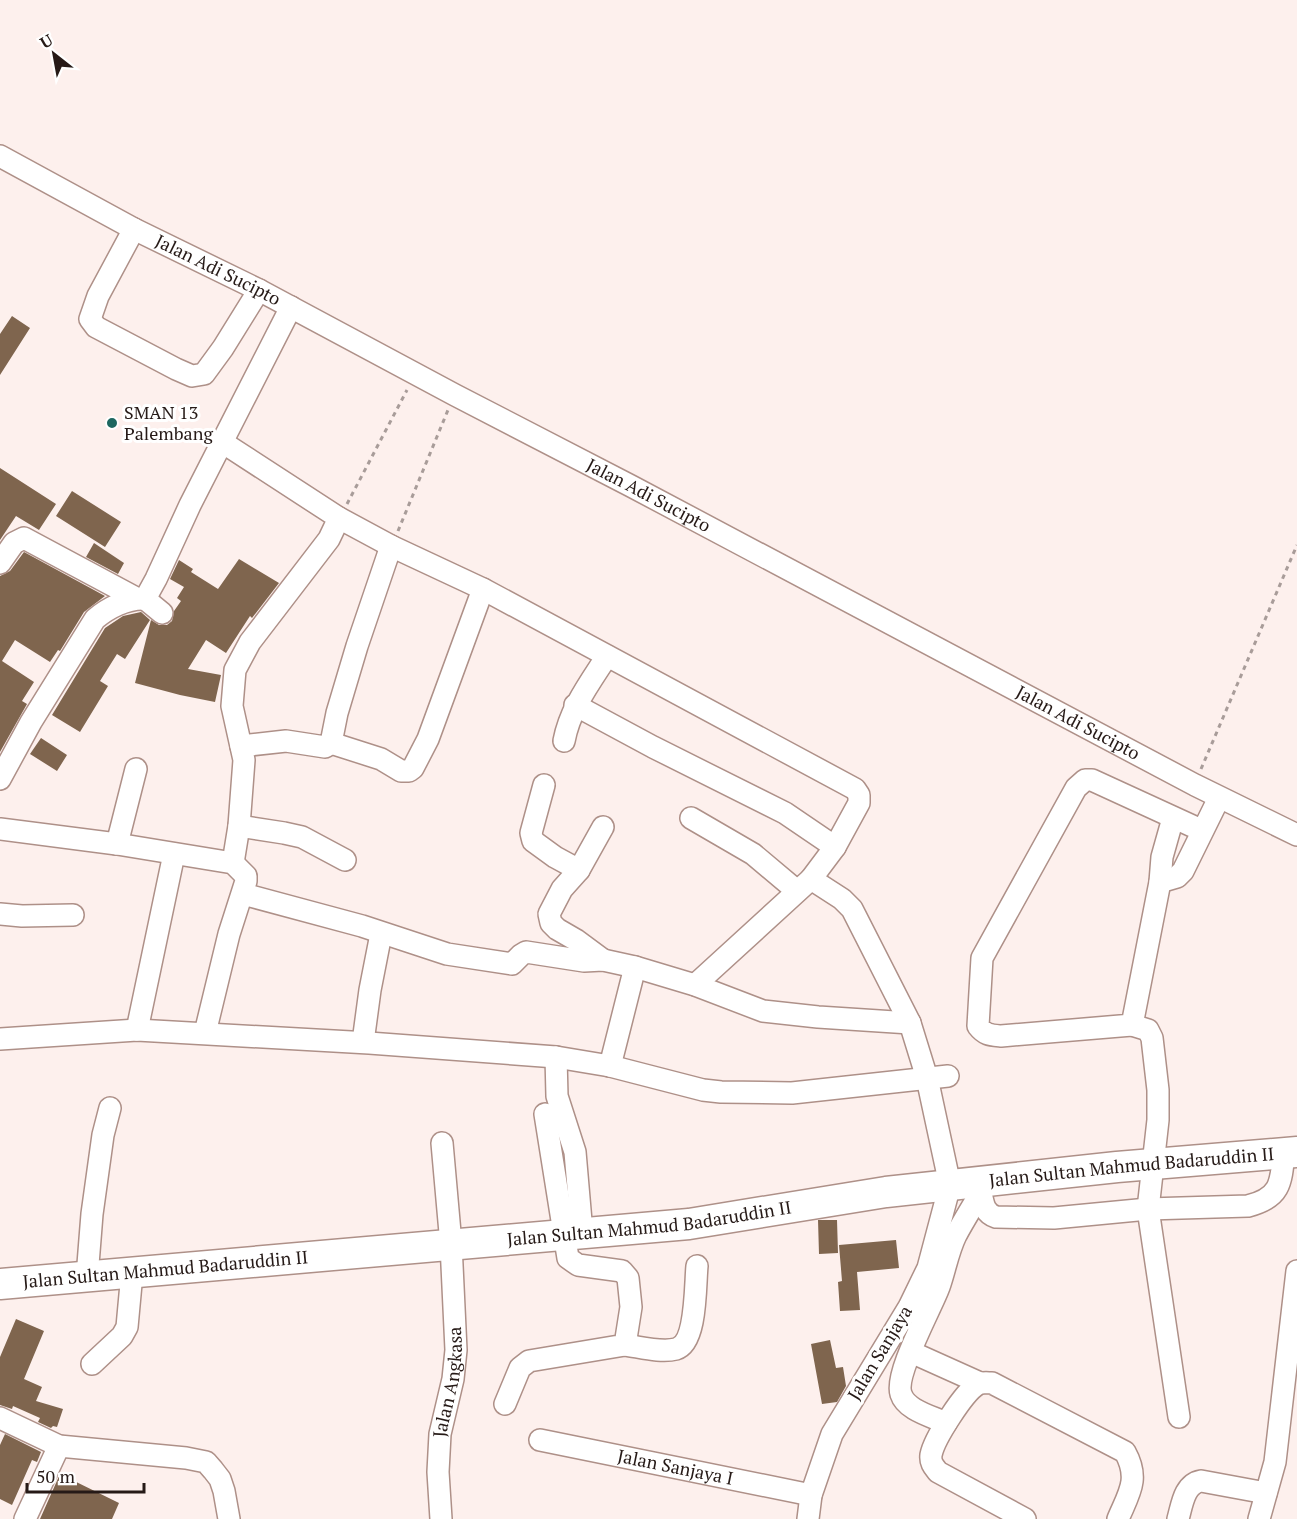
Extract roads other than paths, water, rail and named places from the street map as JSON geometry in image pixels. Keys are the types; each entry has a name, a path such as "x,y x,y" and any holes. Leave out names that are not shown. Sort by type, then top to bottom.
{"highway":[{"name":"Jalan Sultan Mahmud Badaruddin II","path":"0,1284 688,1224 886,1192 950,1185 982,1187 1152,1163 1290,1153"}],"street":[{"name":"Jalan Adi Sucipto","path":"0,156 134,229 259,290 1194,785 1297,835"},
{"path":"134,229 98,296 90,319 96,327 176,369 192,376 204,374 259,290"},
{"path":"0,779 31,722 95,619 104,612 140,599 291,307"},
{"path":"222,442 339,518 391,546 483,589 855,789 859,795 859,803 835,847 804,885 694,985"},
{"path":"233,863 239,826 244,760 232,706 235,670 250,642 330,539 339,518"},
{"path":"0,563 14,543 24,538 162,613"},
{"path":"241,746 286,741 325,747 330,743 347,680 391,546"},
{"path":"330,743 381,759 401,771 409,771 413,768 428,739 483,589"},
{"path":"564,741 567,723 575,705 606,656"},
{"path":"575,705 785,813 835,847"},
{"path":"117,844 136,769"},
{"path":"1179,1417 1148,1209 1158,1120 1158,1100 1152,1038 1148,1030 1132,1025 1001,1036 988,1035 978,1026 982,958 1076,788 1085,780 1092,780 1201,830"},
{"path":"544,785 531,834 533,841 555,857 579,870"},
{"path":"1160,882 1177,877 1183,871 1201,830 1219,798"},
{"path":"691,818 804,885 842,899 852,909 938,1077 950,1185"},
{"path":"1132,1025 1160,882 1162,857 1173,818"},
{"path":"239,826 284,832 302,837 345,860"},
{"path":"603,827 579,870 562,889 549,914 557,929 603,960"},
{"path":"0,829 117,844 233,863 246,876 205,1033"},
{"path":"137,1030 174,854"},
{"path":"243,894 362,926 447,954 507,964 512,964 526,952 584,961 603,960 694,985 763,1011 910,1023"},
{"path":"0,914 73,915"},
{"path":"363,1042 381,934"},
{"path":"609,1066 635,967"},
{"path":"0,1039 137,1030 363,1042 556,1057 609,1066 703,1090 721,1092 792,1093 938,1077"},
{"path":"556,1057 557,1096 574,1152 573,1234 568,1258 572,1263 622,1271 628,1278 631,1307 625,1345"},
{"path":"87,1277 92,1214 103,1135 110,1108"},
{"path":"545,1114 558,1204 573,1234"},
{"name":"Jalan Angkasa","path":"441,1519 438,1472 440,1434 453,1379 456,1350 451,1244 442,1143"},
{"path":"982,1187 986,1210 989,1215 996,1217 1053,1218 1148,1209 1248,1206 1264,1202 1275,1193 1290,1153"},
{"name":"Jalan Sanjaya","path":"808,1519 811,1496 832,1434 909,1307 928,1268 950,1185"},
{"path":"946,1422 915,1409 905,1401 899,1384 910,1352 938,1289 955,1237 982,1187"},
{"path":"505,1404 520,1368 529,1361 625,1345 669,1350 680,1348 686,1343 691,1333 697,1266"},
{"path":"1259,1519 1275,1462 1297,1271"},
{"path":"92,1364 122,1336 127,1327 132,1273"},
{"path":"910,1352 980,1383 992,1383 1125,1452 1132,1465 1133,1483 1118,1519"},
{"path":"980,1383 973,1388 946,1422 931,1456 932,1465 938,1472 1025,1519"},
{"path":"0,1418 59,1446 186,1458 206,1462 220,1479 229,1519"},
{"name":"Jalan Sanjaya I","path":"540,1440 811,1496"},
{"path":"24,1519 59,1446"},
{"path":"1178,1519 1188,1488 1195,1482 1201,1481 1266,1492"}],"place":[{"name":"SMAN 13 Palembang","path":"112,423"}]}
